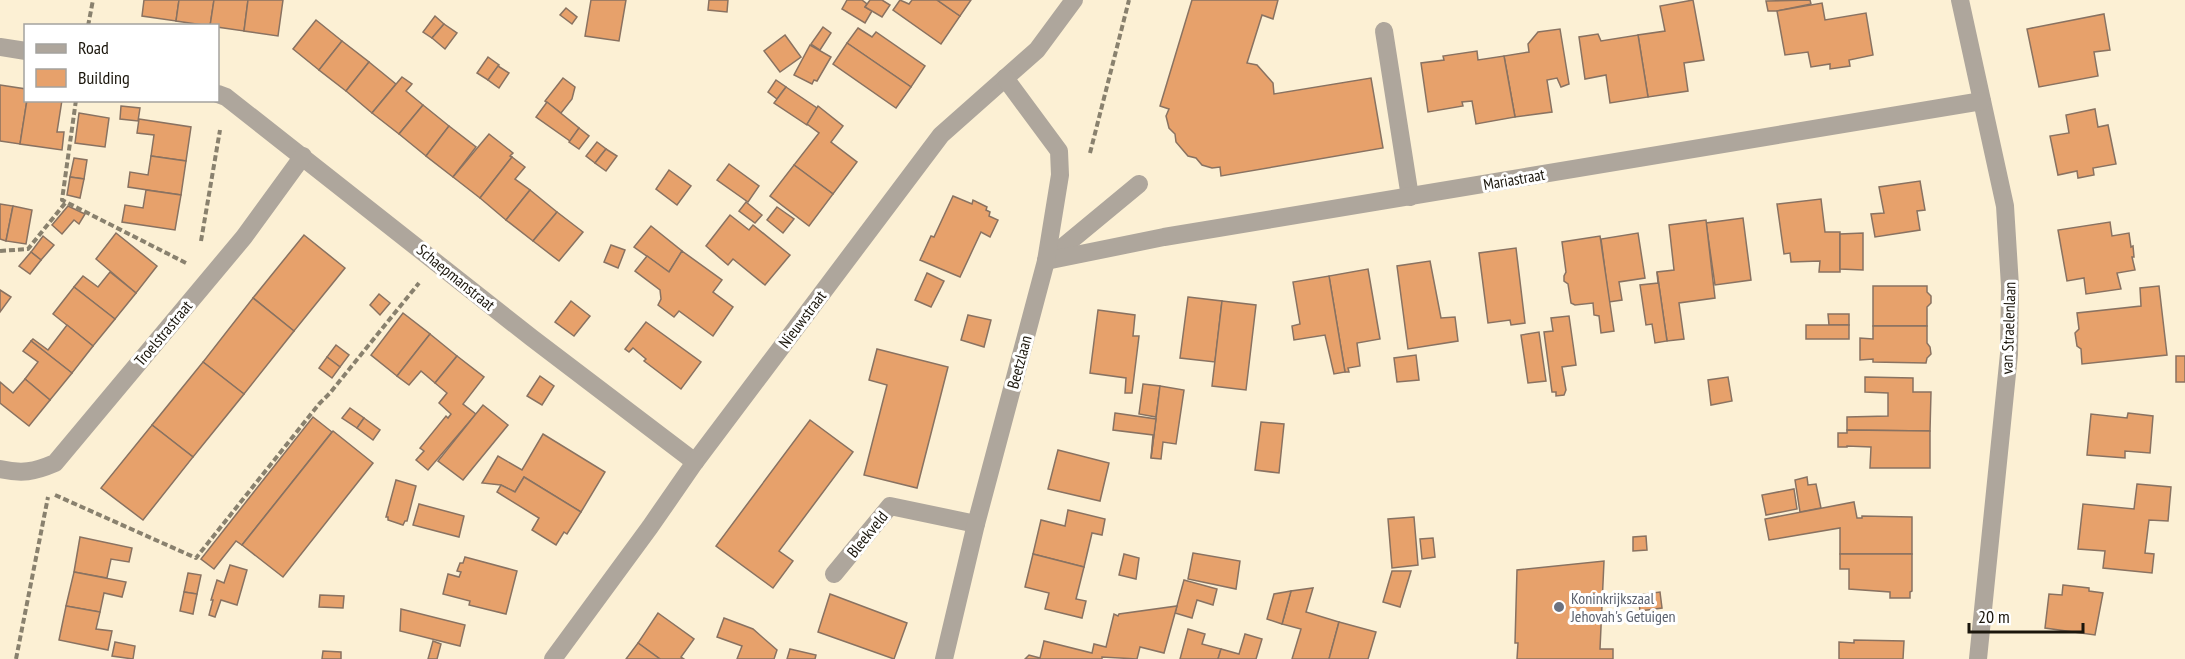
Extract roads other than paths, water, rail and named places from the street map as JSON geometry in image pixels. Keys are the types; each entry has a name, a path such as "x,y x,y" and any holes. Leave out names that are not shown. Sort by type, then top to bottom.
{"street":[{"name":"Nieuwstraat","path":"553,659 695,462 941,135 1037,50 1074,0"},
{"name":"van Straelenlaan","path":"1960,0 2005,206 2010,286 2009,354 1978,659"},
{"path":"1384,31 1410,197"},
{"path":"0,47 24,51"},
{"name":"Beetzlaan","path":"944,659 976,524 1046,261 1060,175 1059,151 1005,78"},
{"name":"Schaepmanstraat","path":"222,95 303,156 532,338 695,462"},
{"name":"Mariastraat","path":"1046,261 1164,237 1982,101"},
{"name":"Troelstrastraat","path":"0,469 20,473 38,470 55,463 204,272 244,237 303,156"},
{"path":"1046,261 1139,184"},
{"name":"Bleekveld","path":"834,574 890,506 976,524"}],"place":[{"name":"Koninkrijkszaal Jehovah's Getuigen","path":"1559,607"}]}
